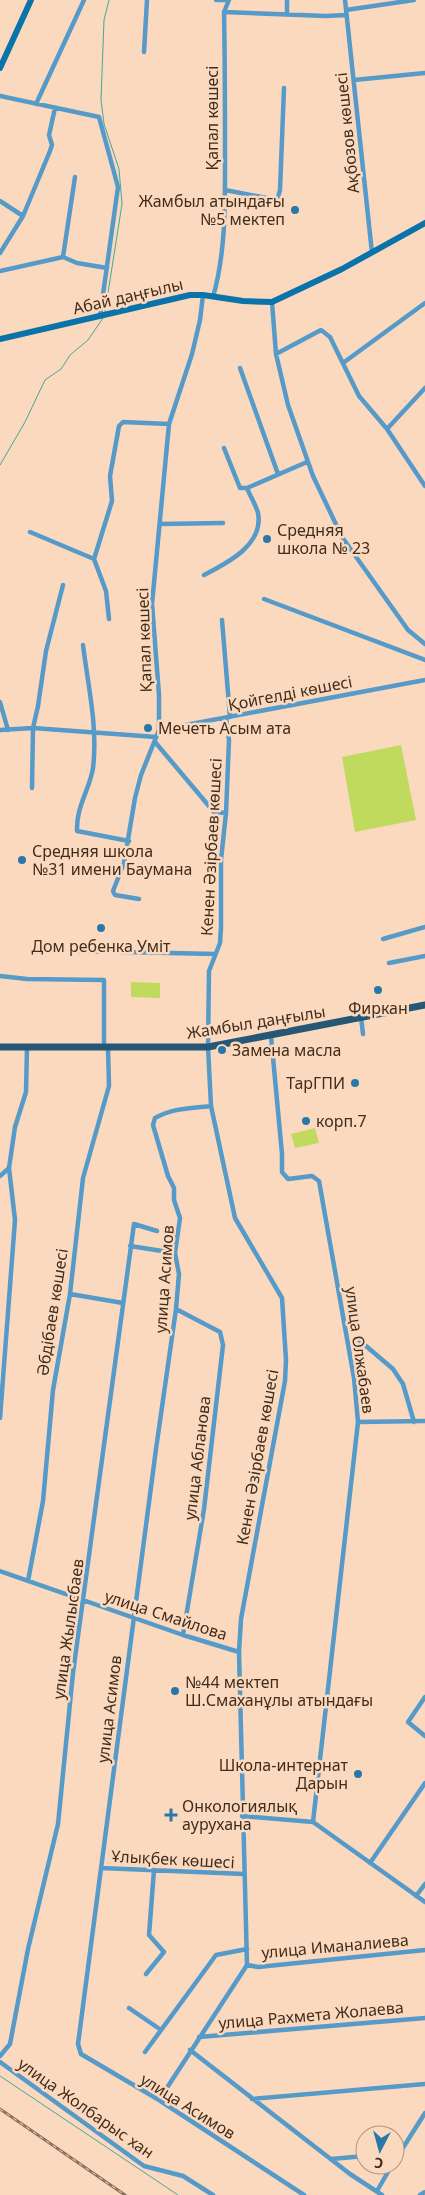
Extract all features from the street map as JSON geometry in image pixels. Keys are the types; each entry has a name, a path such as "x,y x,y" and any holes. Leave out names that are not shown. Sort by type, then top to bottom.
{"main road":[{"path":"0,68 32,0"},
{"name":"Абай даңғылы","path":"0,339 190,295 202,295 244,302 272,302 342,269 425,223"},
{"name":"Жамбыл даңғылы","path":"0,1047 208,1047 425,1005"}],"street":[{"path":"36,104 84,0"},
{"path":"144,52 146,0"},
{"path":"216,0 229,0"},
{"name":"Қапал көшесі","path":"213,297 223,242 225,190 224,12 229,0"},
{"path":"287,14 288,0"},
{"name":"Ақбозов көшесі","path":"345,0 372,253"},
{"path":"224,12 346,13 414,0"},
{"path":"354,80 425,73"},
{"path":"225,190 272,199 278,197 280,190 284,88"},
{"path":"0,96 99,118 118,187 100,316"},
{"path":"0,253 23,216 50,151 52,144 49,136 55,108"},
{"path":"62,257 75,177"},
{"path":"0,201 23,216"},
{"path":"0,271 62,257 76,263 107,268"},
{"name":"Қапал көшесі","path":"139,899 113,894 129,841 141,775 159,730 159,695 152,604 169,424 192,354 200,320 202,295"},
{"path":"272,302 276,354 288,405 307,462 342,537 408,630 425,644"},
{"path":"343,363 425,304"},
{"path":"276,354 321,330 330,337 359,396 386,429 425,486"},
{"path":"240,368 278,474"},
{"path":"386,429 425,388"},
{"path":"108,618 106,591 94,559 112,501 110,476 119,426 123,422 169,424"},
{"path":"224,448 240,488 247,488 307,462"},
{"path":"204,575 235,559 251,540 258,528 258,513 247,488"},
{"path":"160,524 223,523"},
{"path":"30,532 94,559"},
{"path":"32,788 33,728 46,651 63,585"},
{"path":"264,599 425,660"},
{"name":"Кенен Әзірбаев көшесі","path":"222,620 228,740 220,943 209,971 208,1047 211,1106 235,1218 282,1298 286,1360 285,1381 241,1619 239,1652 247,1965"},
{"path":"83,645 94,733 93,770 81,802 78,831 129,841"},
{"name":"Қойгелді көшесі","path":"159,730 425,680"},
{"path":"0,702 8,730"},
{"path":"0,730 33,728 156,739 214,812 226,813"},
{"path":"383,939 425,927"},
{"path":"79,951 215,954"},
{"path":"389,963 425,956"},
{"name":"Әбдібаев көшесі","path":"0,976 27,979 104,980 109,1086 83,1178 70,1294 53,1390 42,1501 28,1581"},
{"path":"360,1018 362,1034"},
{"name":"улица Олжабаев","path":"270,1036 282,1154 282,1172 288,1179 312,1176 317,1177 319,1181 354,1378 358,1422 313,1822"},
{"path":"0,1418 15,1220 8,1168 15,1127 26,1092 27,1047"},
{"name":"улица Асимов","path":"211,1106 180,1109 163,1114 155,1118 154,1125 168,1176 174,1188 174,1200 180,1218 175,1253 179,1274 176,1309 133,1618 78,2044 81,2054 159,2100 304,2195"},
{"path":"0,1176 8,1168"},
{"name":"улица Жылысбаев","path":"0,2056 10,2044 28,1949 58,1824 74,1673 134,1224 157,1231"},
{"path":"130,1246 175,1253"},
{"path":"70,1294 123,1303"},
{"name":"улица Абланова","path":"176,1309 220,1332 223,1345 204,1509 183,1635"},
{"path":"359,1340 393,1369 403,1384 414,1422"},
{"path":"358,1422 425,1421"},
{"name":"улица Смайлова","path":"0,1571 183,1635 239,1652"},
{"path":"425,1697 408,1722 425,1736"},
{"path":"370,1862 425,1783"},
{"path":"242,1816 313,1822 425,1902"},
{"name":"Ұлықбек көшесі","path":"101,1868 244,1874"},
{"path":"146,1974 164,1952 149,1935 154,1870"},
{"path":"416,1896 425,1884"},
{"path":"145,2052 216,1955 247,1949"},
{"name":"улица Иманалиева","path":"247,1965 258,1967 425,1950"},
{"path":"159,2100 247,1965"},
{"path":"129,2008 161,2030"},
{"name":"улица Рахмета Жолаева","path":"199,2037 425,2018"},
{"path":"190,2050 331,2159 382,2195"},
{"name":"улица Жолбарыс хан","path":"0,2062 144,2166 183,2176 213,2195"},
{"path":"252,2099 425,2084"},
{"path":"405,2142 425,2113"},
{"path":"331,2159 355,2157"},
{"path":"377,2191 386,2175"},
{"path":"420,2195 425,2192"}],"green space":[{"path":"401,745 416,820 355,832 342,757"},
{"path":"131,982 160,983 160,998 131,997"},
{"path":"315,1128 319,1143 295,1148 291,1134"}],"waterway":[{"path":"105,312 122,204 119,169 104,124 101,100 104,20 109,0"},
{"path":"0,465 25,422 45,380 61,369 70,355 88,340 103,318"},
{"path":"0,2076 178,2195"}],"railway":[{"path":"0,2109 125,2195"}],"place":[{"name":"Жамбыл атындағы №5 мектеп","path":"295,210"},
{"name":"Средняя школа № 23","path":"267,539"},
{"name":"Мечеть Асым ата","path":"148,728"},
{"name":"Средняя школа №31 имени Баумана","path":"22,860"},
{"name":"Дом ребенка Умiт","path":"101,928"},
{"name":"Фиркан","path":"378,990"},
{"name":"Замена масла","path":"222,1050"},
{"name":"ТарГПИ","path":"355,1083"},
{"name":"корп.7","path":"306,1121"},
{"name":"№44 мектеп Ш.Смаханұлы атындағы","path":"175,1691"},
{"name":"Школа-интернат Дарын","path":"358,1774"},
{"name":"Онкологиялық аурухана","path":"171,1815"}]}
